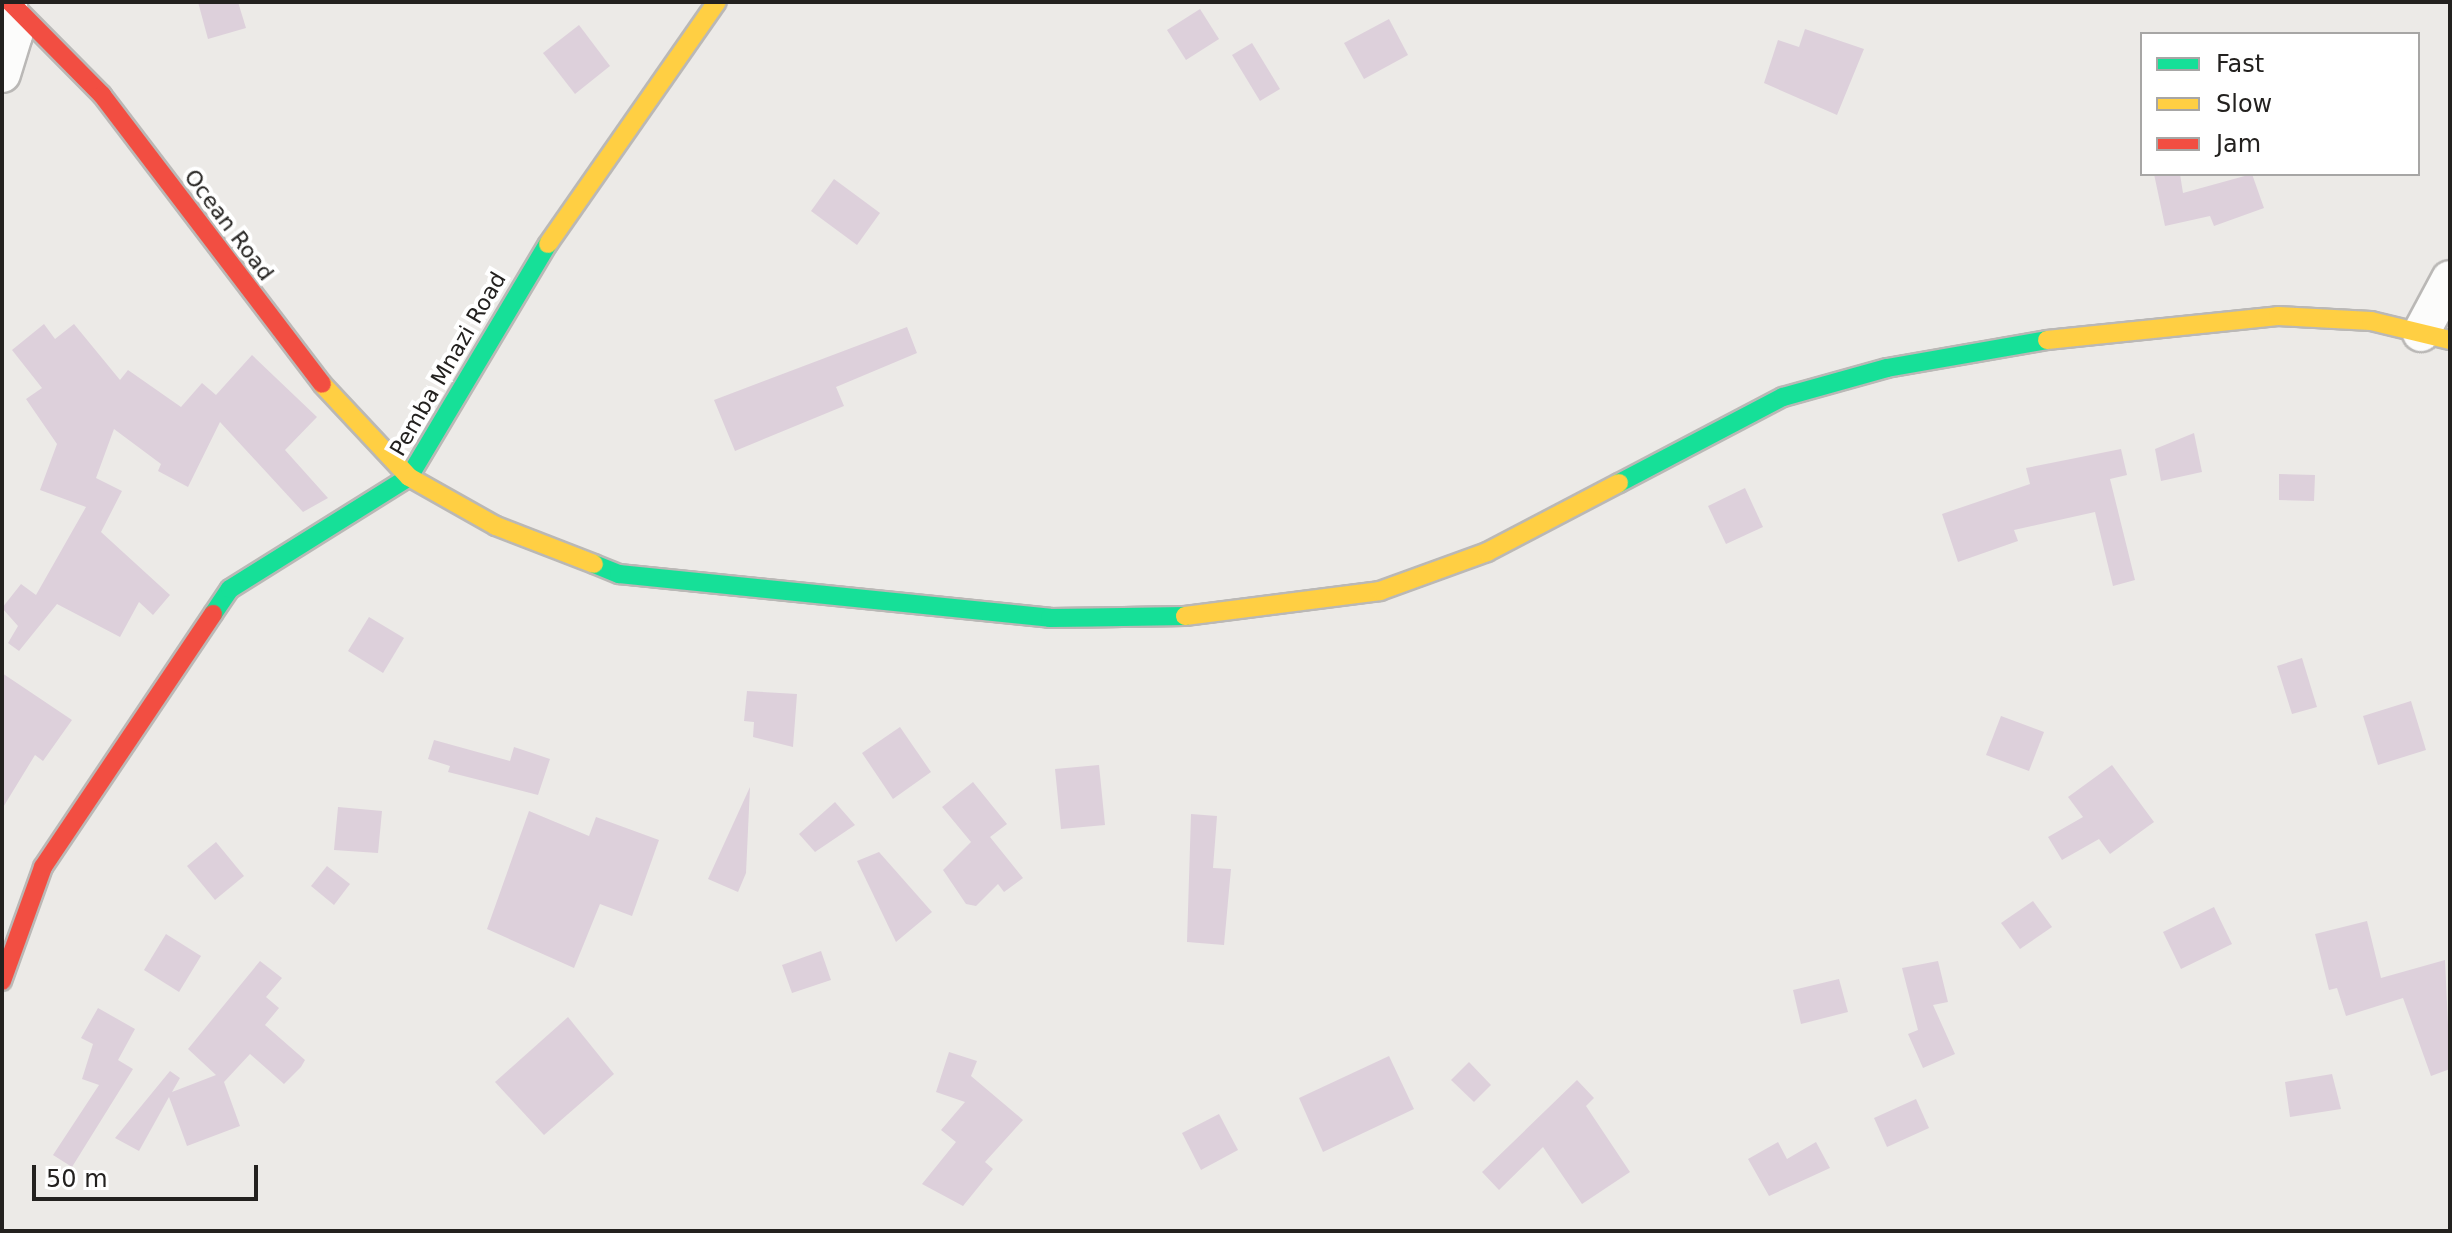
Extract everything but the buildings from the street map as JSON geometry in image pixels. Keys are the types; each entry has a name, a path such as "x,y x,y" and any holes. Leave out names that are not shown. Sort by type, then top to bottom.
{"street":[{"path":"2,74 14,35 9,2"},
{"name":"Ocean Road","path":"9,2 102,95 309,370 409,477 496,526 619,574 1050,618 1226,616 1380,591 1487,552 1783,397 1887,368 2045,340 2278,316 2371,321 2436,336"},
{"name":"Pemba Mnazi Road","path":"2,981 18,920 43,867 230,589 409,477 513,294 717,2"},
{"path":"2436,336 2450,279"}],"traffic: fast":[{"path":"213,614 230,589 409,477 548,244"},
{"path":"1619,483 1783,397 1887,368 2047,340"},
{"path":"594,564 619,574 1050,618 1185,616"}],"traffic: slow":[{"path":"548,244 717,2"},
{"path":"2047,340 2278,316 2371,321 2450,340"},
{"path":"322,384 409,477 496,526 594,564"},
{"path":"1185,616 1380,591 1487,552 1619,483"}],"traffic: jam":[{"path":"10,2 102,95 322,384"},
{"path":"2,981 43,867 213,614"}]}
